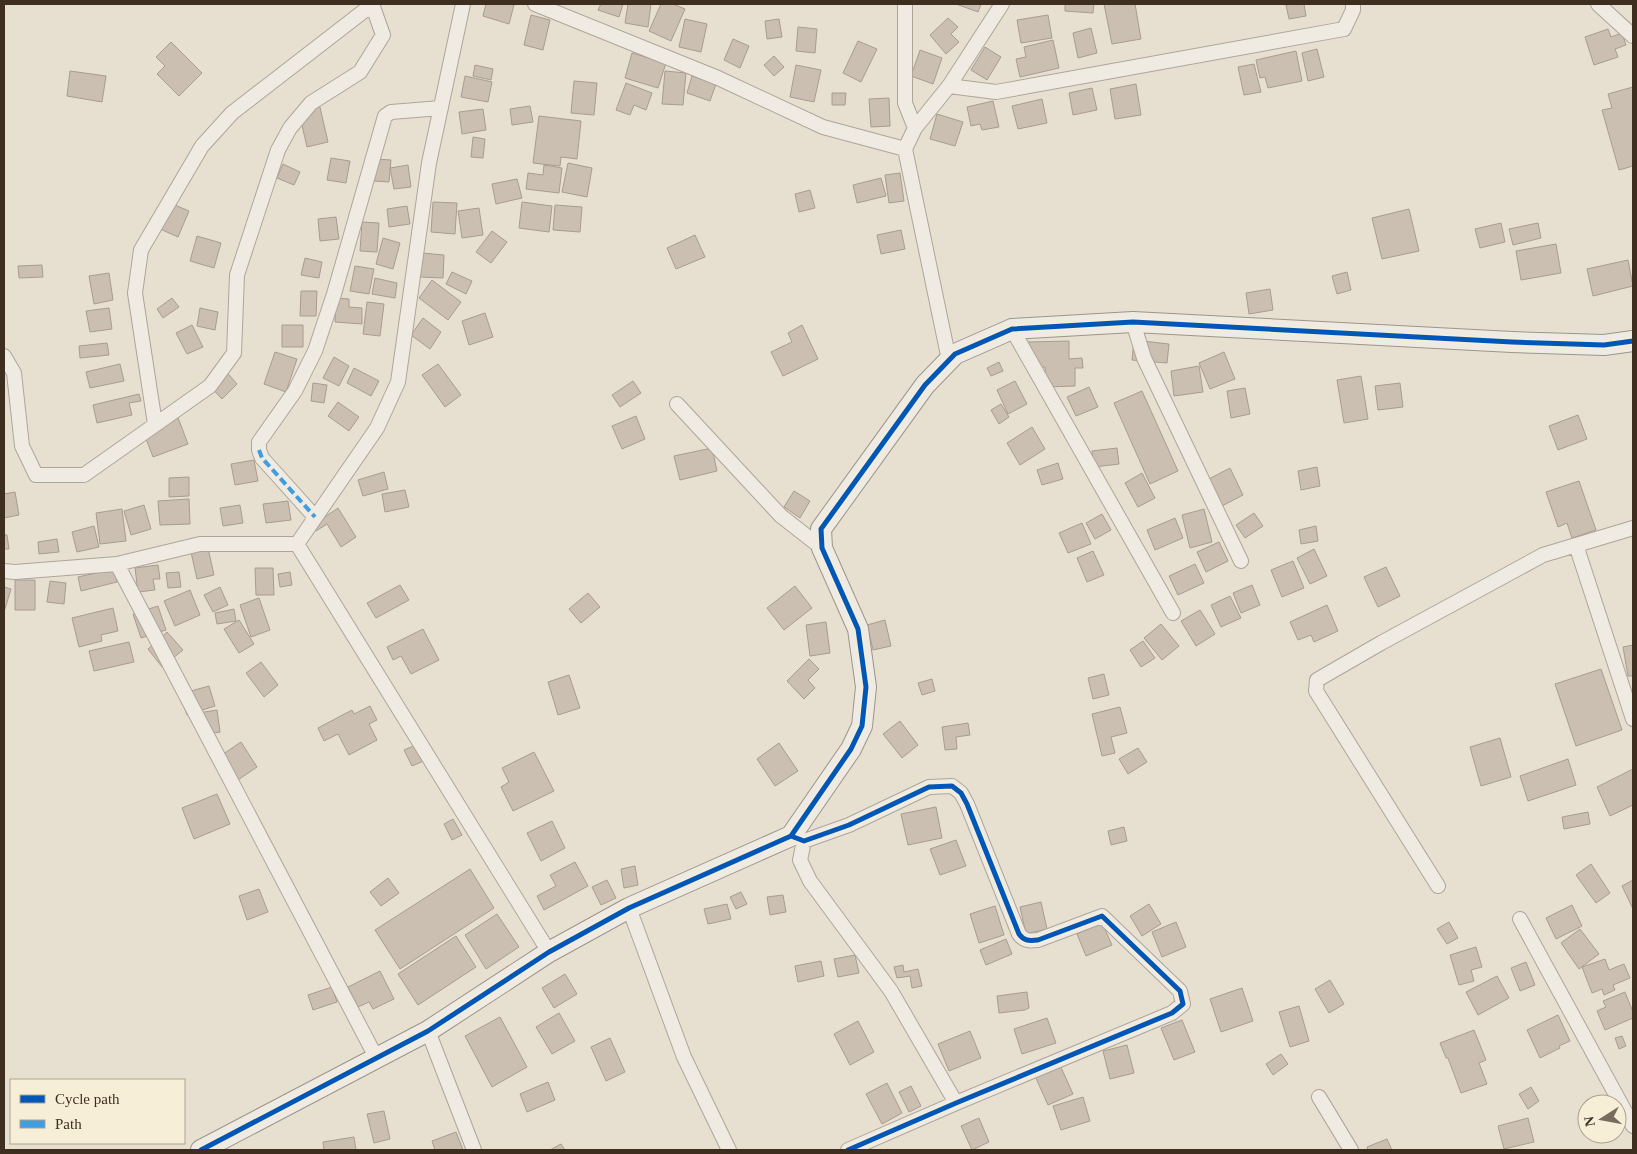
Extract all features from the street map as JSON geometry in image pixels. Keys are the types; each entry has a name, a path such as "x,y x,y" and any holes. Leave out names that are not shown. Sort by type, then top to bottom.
{"street":[{"path":"4,356 14,373 22,446 36,475 84,474 210,386 234,352 237,274 278,150 290,128 311,103 360,72 383,35 373,4 232,113 202,146 142,250 135,293 155,424"},
{"path":"297,544 377,428 398,382 429,163 463,4"},
{"path":"535,4 718,78 823,127 905,149"},
{"path":"905,4 905,103 915,128"},
{"path":"949,360 905,149 915,128 948,86 1002,4"},
{"path":"948,86 996,92 1344,29 1353,10 1352,4"},
{"path":"1598,4 1633,36"},
{"path":"316,517 262,458 259,442 295,391 315,351 334,294 385,116 391,112 441,108"},
{"path":"1132,322 1144,358 1241,561"},
{"path":"956,1103 891,991 810,881 800,860 798,838 851,749 862,726 866,687 858,629 822,548 821,529 925,385 955,354 1012,329 1132,322 1512,342 1604,345 1633,341"},
{"path":"1012,329 1173,613"},
{"path":"677,404 781,516 822,548"},
{"path":"1438,886 1316,691 1317,680 1543,555 1633,528"},
{"path":"4,571 15,572 117,564 200,544 297,544"},
{"path":"297,544 550,952"},
{"path":"1576,545 1633,719"},
{"path":"117,564 377,1059"},
{"path":"201,1150 428,1031 550,952 629,908 798,838 849,825 929,787 952,786 961,793 967,804 1022,939 1027,941 1038,940 1102,916 1180,991 1182,1004 1172,1013 848,1150"},
{"path":"629,908 684,1057 729,1150"},
{"path":"1520,919 1633,1126"},
{"path":"428,1031 474,1150"},
{"path":"1319,1097 1351,1150"}],"building":[{"path":"486,4 514,5 509,24 483,16"},
{"path":"601,4 623,4 619,17 598,10"},
{"path":"628,4 651,4 648,27 625,23"},
{"path":"661,4 673,4 685,9 671,41 649,31"},
{"path":"956,4 981,4 978,12"},
{"path":"1065,4 1094,4 1093,13 1065,11"},
{"path":"1104,4 1135,4 1141,39 1112,44"},
{"path":"1304,4 1306,16 1289,19 1286,5"},
{"path":"531,15 550,20 543,50 524,45"},
{"path":"1048,15 1052,38 1021,43 1017,20"},
{"path":"948,18 958,27 951,34 959,42 946,54 930,35"},
{"path":"685,19 707,24 701,52 679,47"},
{"path":"779,19 782,37 767,39 765,21"},
{"path":"798,27 817,29 815,53 796,51"},
{"path":"1091,28 1097,53 1078,58 1073,33"},
{"path":"1608,29 1611,37 1622,33 1626,45 1615,49 1618,57 1594,65 1585,37"},
{"path":"733,39 749,46 740,68 724,60"},
{"path":"1053,40 1059,68 1020,77 1016,59 1026,57 1024,47"},
{"path":"858,41 877,49 861,82 843,73"},
{"path":"171,42 202,73 179,96 157,74 165,66 156,57"},
{"path":"985,47 1001,57 987,80 971,70"},
{"path":"1317,49 1324,77 1308,81 1302,53"},
{"path":"920,50 942,58 933,84 911,76"},
{"path":"1296,51 1302,81 1268,88 1265,77 1260,78 1256,60"},
{"path":"632,53 666,63 658,88 625,78"},
{"path":"774,56 784,67 774,76 764,65"},
{"path":"1254,64 1261,92 1244,95 1238,67"},
{"path":"475,65 493,69 491,80 473,76"},
{"path":"796,65 821,70 814,102 790,97"},
{"path":"70,71 106,76 102,102 67,96"},
{"path":"665,71 686,73 683,105 662,104"},
{"path":"465,76 492,82 488,102 461,97"},
{"path":"692,76 716,84 710,101 687,93"},
{"path":"574,81 597,83 594,115 571,113"},
{"path":"626,83 652,93 646,110 634,105 630,115 616,110"},
{"path":"1136,84 1141,115 1115,119 1110,89"},
{"path":"1633,87 1633,166 1619,170 1602,110 1612,108 1608,94"},
{"path":"1092,88 1097,110 1073,115 1069,93"},
{"path":"832,93 846,93 845,105 832,105"},
{"path":"889,98 890,126 871,127 869,99"},
{"path":"1042,99 1047,123 1018,129 1012,106"},
{"path":"993,101 999,127 982,130 980,124 971,126 967,107"},
{"path":"319,103 328,142 307,147 298,108"},
{"path":"530,106 533,122 512,125 510,109"},
{"path":"483,109 486,130 462,134 459,112"},
{"path":"937,114 963,122 955,146 930,139"},
{"path":"539,116 581,121 577,159 561,157 560,166 533,163"},
{"path":"473,137 485,139 483,158 471,157"},
{"path":"331,158 350,161 346,183 327,180"},
{"path":"376,159 391,160 389,182 374,181"},
{"path":"568,163 592,168 587,197 562,192"},
{"path":"283,164 300,172 294,185 277,178"},
{"path":"408,165 411,187 394,189 390,168"},
{"path":"544,165 562,168 559,193 526,189 528,173 543,175"},
{"path":"900,173 904,201 889,203 885,175"},
{"path":"881,178 886,196 857,203 853,185"},
{"path":"517,179 522,198 496,204 492,184"},
{"path":"810,190 815,208 799,212 795,194"},
{"path":"168,202 189,211 178,237 158,228"},
{"path":"433,202 457,203 455,234 431,232"},
{"path":"522,202 552,206 549,232 519,228"},
{"path":"555,205 582,207 580,232 553,230"},
{"path":"407,206 410,224 389,227 387,209"},
{"path":"479,208 483,235 462,238 458,211"},
{"path":"1409,209 1419,251 1382,259 1372,218"},
{"path":"336,217 339,239 320,241 318,219"},
{"path":"362,222 379,223 377,252 360,251"},
{"path":"1501,223 1505,242 1480,248 1475,229"},
{"path":"1538,223 1541,238 1513,245 1509,229"},
{"path":"901,230 905,249 881,254 877,235"},
{"path":"492,231 507,242 491,263 476,252"},
{"path":"695,235 705,257 676,269 667,248"},
{"path":"197,236 221,243 214,268 190,261"},
{"path":"383,238 400,243 393,269 376,264"},
{"path":"1556,244 1561,273 1521,280 1516,251"},
{"path":"422,253 444,255 443,278 420,277"},
{"path":"305,258 322,262 319,278 301,275"},
{"path":"1628,260 1633,286 1593,296 1587,269"},
{"path":"42,265 43,277 19,278 18,266"},
{"path":"355,266 374,269 369,294 350,291"},
{"path":"452,272 472,281 466,294 446,284"},
{"path":"1347,272 1351,290 1337,294 1332,276"},
{"path":"109,273 113,300 94,304 89,276"},
{"path":"375,278 397,283 395,298 372,294"},
{"path":"432,280 461,302 448,320 419,298"},
{"path":"1270,289 1273,310 1249,314 1246,293"},
{"path":"301,291 317,291 316,316 300,316"},
{"path":"172,298 179,307 163,318 157,309"},
{"path":"336,298 349,299 349,307 362,308 362,324 335,322"},
{"path":"367,302 384,304 380,336 363,334"},
{"path":"109,308 112,329 90,332 86,311"},
{"path":"200,308 218,312 215,330 197,326"},
{"path":"485,313 493,337 469,345 462,321"},
{"path":"423,318 441,332 430,349 411,335"},
{"path":"192,325 203,347 187,354 176,333"},
{"path":"282,325 303,325 303,347 282,347"},
{"path":"802,325 818,359 783,376 771,352 792,342 788,333"},
{"path":"1134,340 1169,344 1167,363 1132,360"},
{"path":"1069,341 1069,359 1082,358 1083,368 1075,368 1075,386 1046,387 1045,367 1029,367 1028,342"},
{"path":"107,343 109,355 80,358 79,346"},
{"path":"275,352 297,359 286,392 264,384"},
{"path":"1224,352 1235,379 1210,389 1199,363"},
{"path":"334,357 349,366 339,386 323,378"},
{"path":"999,362 1003,371 991,376 987,368"},
{"path":"120,364 124,381 90,388 86,372"},
{"path":"438,364 461,395 445,407 422,375"},
{"path":"1199,366 1203,392 1174,396 1171,371"},
{"path":"222,367 237,384 222,399 206,382"},
{"path":"354,368 379,381 371,396 347,383"},
{"path":"1361,376 1368,419 1344,423 1337,380"},
{"path":"633,381 641,393 620,407 612,395"},
{"path":"1015,381 1027,404 1008,414 997,390"},
{"path":"313,383 327,385 324,403 311,401"},
{"path":"1400,383 1403,407 1378,410 1375,386"},
{"path":"1089,387 1098,407 1076,416 1067,397"},
{"path":"1245,388 1250,414 1231,418 1227,391"},
{"path":"1142,391 1178,471 1150,484 1114,403"},
{"path":"139,394 141,401 129,403 132,415 97,423 93,405"},
{"path":"338,402 359,417 349,431 328,416"},
{"path":"1001,404 1009,417 999,424 991,410"},
{"path":"177,415 188,444 153,457 142,428"},
{"path":"1578,415 1587,439 1558,450 1549,426"},
{"path":"636,416 645,439 622,449 612,426"},
{"path":"1032,427 1045,449 1020,465 1007,443"},
{"path":"712,448 717,471 680,480 674,456"},
{"path":"1117,448 1119,464 1094,467 1092,451"},
{"path":"254,460 258,481 235,485 231,464"},
{"path":"1058,463 1063,479 1042,485 1037,470"},
{"path":"1317,467 1320,486 1301,490 1298,471"},
{"path":"1230,468 1243,495 1220,507 1207,480"},
{"path":"384,472 388,489 363,496 358,480"},
{"path":"1142,473 1155,498 1138,507 1125,483"},
{"path":"189,477 189,496 169,497 169,478"},
{"path":"1579,481 1596,530 1572,538 1567,523 1558,527 1546,492"},
{"path":"405,490 409,507 385,512 382,494"},
{"path":"794,491 810,501 800,518 784,507"},
{"path":"15,492 19,515 4,518 4,494"},
{"path":"189,499 190,524 160,525 158,501"},
{"path":"288,501 291,520 266,523 263,504"},
{"path":"144,505 151,529 131,535 124,511"},
{"path":"240,505 243,523 223,526 220,508"},
{"path":"338,508 356,537 341,547 327,524 316,531 313,525"},
{"path":"122,509 126,541 100,544 96,513"},
{"path":"1204,509 1212,542 1190,548 1182,515"},
{"path":"1254,513 1263,526 1245,538 1236,525"},
{"path":"1102,514 1111,530 1095,539 1086,523"},
{"path":"1175,518 1183,538 1155,550 1147,530"},
{"path":"1082,523 1091,544 1068,553 1059,533"},
{"path":"94,526 99,547 77,552 72,532"},
{"path":"1316,526 1318,541 1301,544 1299,530"},
{"path":"4,535 7,535 9,549 4,549"},
{"path":"57,539 59,552 39,554 38,542"},
{"path":"1219,542 1228,561 1206,572 1197,552"},
{"path":"208,548 214,575 197,579 191,552"},
{"path":"1314,549 1327,576 1310,584 1297,558"},
{"path":"1093,551 1104,575 1087,582 1077,558"},
{"path":"1293,561 1304,588 1282,597 1271,570"},
{"path":"1195,564 1204,583 1178,595 1169,576"},
{"path":"158,565 160,579 153,579 155,590 138,592 135,568"},
{"path":"1386,567 1400,596 1378,607 1364,577"},
{"path":"255,568 273,568 274,595 256,595"},
{"path":"114,569 117,582 81,591 78,577"},
{"path":"179,572 181,587 168,588 166,573"},
{"path":"290,572 292,585 280,587 278,574"},
{"path":"15,580 35,580 35,610 15,610"},
{"path":"50,581 66,583 64,604 47,602"},
{"path":"400,585 409,600 376,618 367,603"},
{"path":"1252,585 1260,605 1241,613 1233,593"},
{"path":"795,586 812,608 784,630 767,608"},
{"path":"4,587 11,589 4,612"},
{"path":"220,587 228,605 213,612 204,595"},
{"path":"190,590 200,615 175,626 164,601"},
{"path":"588,593 600,607 581,623 569,609"},
{"path":"1230,596 1241,618 1221,627 1211,605"},
{"path":"259,598 270,630 251,637 240,605"},
{"path":"1327,605 1338,631 1314,642 1311,635 1298,640 1290,622"},
{"path":"158,606 166,630 141,638 133,614"},
{"path":"113,608 118,631 101,635 102,641 79,647 72,618"},
{"path":"234,609 236,621 217,624 215,613"},
{"path":"1200,610 1215,634 1196,646 1181,621"},
{"path":"239,620 254,644 239,653 224,629"},
{"path":"885,620 891,646 873,650 867,625"},
{"path":"826,622 830,653 810,656 806,625"},
{"path":"1161,624 1179,646 1162,660 1144,638"},
{"path":"423,629 439,660 411,674 401,656 393,660 387,647"},
{"path":"167,632 183,650 162,667 148,649"},
{"path":"1143,641 1155,658 1141,667 1130,650"},
{"path":"129,642 134,662 94,671 89,651"},
{"path":"1633,645 1633,676 1628,676 1623,647"},
{"path":"809,659 819,669 808,680 815,688 804,699 787,681"},
{"path":"261,662 278,685 264,697 246,673"},
{"path":"1601,669 1622,730 1576,746 1555,684"},
{"path":"1104,674 1109,695 1093,699 1088,678"},
{"path":"569,675 580,708 558,715 548,682"},
{"path":"932,679 935,691 922,695 918,683"},
{"path":"209,686 215,706 187,715 180,694"},
{"path":"370,706 377,720 369,724 377,740 349,755 338,734 324,741 318,728 352,710 354,714"},
{"path":"1120,707 1127,733 1111,737 1115,753 1102,756 1092,714"},
{"path":"217,710 220,732 202,735 198,713"},
{"path":"900,721 918,745 902,758 883,734"},
{"path":"968,723 970,735 956,737 957,749 945,750 942,727"},
{"path":"1500,738 1511,777 1481,786 1470,747"},
{"path":"241,742 257,767 235,782 219,757"},
{"path":"779,743 798,771 775,786 757,759"},
{"path":"418,744 426,760 412,766 404,750"},
{"path":"1138,748 1147,762 1128,774 1119,759"},
{"path":"534,752 554,791 513,811 501,787 509,782 502,768"},
{"path":"1568,759 1576,785 1528,801 1520,776"},
{"path":"1633,769 1633,805 1610,816 1597,787"},
{"path":"217,794 230,824 194,839 182,808"},
{"path":"936,807 942,838 908,845 901,814"},
{"path":"1588,812 1590,824 1564,829 1562,817"},
{"path":"453,819 462,835 452,840 444,824"},
{"path":"552,821 565,848 541,861 527,833"},
{"path":"1124,827 1127,841 1111,845 1108,831"},
{"path":"956,840 966,866 940,875 930,849"},
{"path":"575,862 588,886 544,910 537,896 556,886 550,875"},
{"path":"1591,864 1610,893 1596,903 1576,875"},
{"path":"635,866 638,885 624,888 621,869"},
{"path":"470,869 494,908 400,969 375,930"},
{"path":"388,878 399,893 381,906 370,892"},
{"path":"607,880 616,898 601,905 592,887"},
{"path":"1633,880 1633,909 1622,886"},
{"path":"259,889 268,912 247,920 239,896"},
{"path":"741,892 747,904 736,909 730,897"},
{"path":"783,895 786,912 770,915 767,897"},
{"path":"1041,902 1047,929 1026,934 1020,907"},
{"path":"727,904 731,919 708,924 704,909"},
{"path":"1149,904 1161,924 1142,936 1130,916"},
{"path":"1572,905 1582,926 1556,939 1546,918"},
{"path":"995,906 1004,935 979,943 970,914"},
{"path":"497,914 519,947 486,969 465,935"},
{"path":"1176,922 1186,947 1162,957 1152,932"},
{"path":"1449,922 1458,938 1447,944 1437,929"},
{"path":"1102,923 1112,945 1086,956 1077,934"},
{"path":"1580,929 1599,954 1579,969 1561,943"},
{"path":"456,936 476,967 418,1005 398,974"},
{"path":"1006,939 1012,954 986,965 980,950"},
{"path":"1476,947 1482,967 1471,970 1474,981 1459,985 1450,955"},
{"path":"855,955 859,973 838,977 834,959"},
{"path":"1605,959 1609,970 1624,964 1630,978 1613,985 1615,990 1604,995 1602,989 1592,993 1582,967"},
{"path":"821,961 824,976 798,982 795,966"},
{"path":"1526,962 1535,985 1520,991 1511,968"},
{"path":"903,965 904,972 918,969 922,986 912,988 910,976 897,978 894,967"},
{"path":"380,971 394,999 373,1009 369,1002 358,1007 348,987"},
{"path":"565,974 577,994 554,1008 542,988"},
{"path":"1497,976 1509,998 1478,1015 1466,992"},
{"path":"1330,980 1344,1004 1329,1013 1315,989"},
{"path":"332,987 337,1002 313,1010 308,995"},
{"path":"1242,988 1253,1021 1221,1032 1210,999"},
{"path":"1027,992 1029,1008 999,1013 997,996"},
{"path":"1625,992 1633,1012 1633,1018 1605,1030 1597,1011 1606,1007 1603,1001"},
{"path":"1299,1006 1309,1041 1290,1047 1279,1012"},
{"path":"559,1013 575,1041 552,1054 536,1027"},
{"path":"1558,1015 1570,1041 1540,1058 1527,1030"},
{"path":"500,1017 527,1067 492,1087 465,1036"},
{"path":"1047,1018 1056,1043 1022,1054 1014,1029"},
{"path":"1182,1020 1195,1052 1174,1060 1161,1028"},
{"path":"858,1021 874,1052 850,1065 834,1034"},
{"path":"1474,1030 1486,1060 1479,1063 1487,1084 1461,1093 1448,1058 1446,1058 1440,1043"},
{"path":"970,1031 981,1058 949,1071 938,1044"},
{"path":"1622,1036 1626,1046 1619,1049 1615,1038"},
{"path":"610,1038 625,1072 606,1081 591,1047"},
{"path":"1127,1045 1134,1073 1110,1079 1103,1051"},
{"path":"1281,1054 1288,1064 1273,1075 1266,1064"},
{"path":"1060,1065 1073,1094 1048,1105 1035,1076"},
{"path":"548,1082 555,1100 527,1112 520,1094"},
{"path":"887,1083 902,1113 882,1124 866,1094"},
{"path":"911,1086 921,1106 909,1112 899,1092"},
{"path":"1531,1087 1539,1101 1528,1109 1519,1094"},
{"path":"1083,1097 1090,1121 1061,1130 1053,1106"},
{"path":"384,1111 390,1139 374,1143 367,1114"},
{"path":"979,1118 989,1142 972,1150 961,1126"},
{"path":"1528,1118 1534,1142 1504,1149 1498,1126"},
{"path":"456,1132 463,1150 435,1150 432,1141"},
{"path":"354,1137 356,1150 324,1150 323,1142"},
{"path":"1387,1139 1392,1150 1368,1150 1367,1147"},
{"path":"561,1144 565,1150 550,1150"}],"marked path":[{"path":"259,450 262,458 315,517"}],"cycle path":[{"path":"201,1150 428,1031 549,952 629,908 791,836 851,749 862,726 866,687 858,629 822,548 821,529 925,385 955,354 1012,329 1133,322 1512,342 1604,345 1633,341"},
{"path":"791,836 804,841 849,825 929,787 952,786 961,793 967,804 1019,934 1023,938 1038,940 1102,916 1180,991 1183,1004 1172,1013 848,1150"}]}
